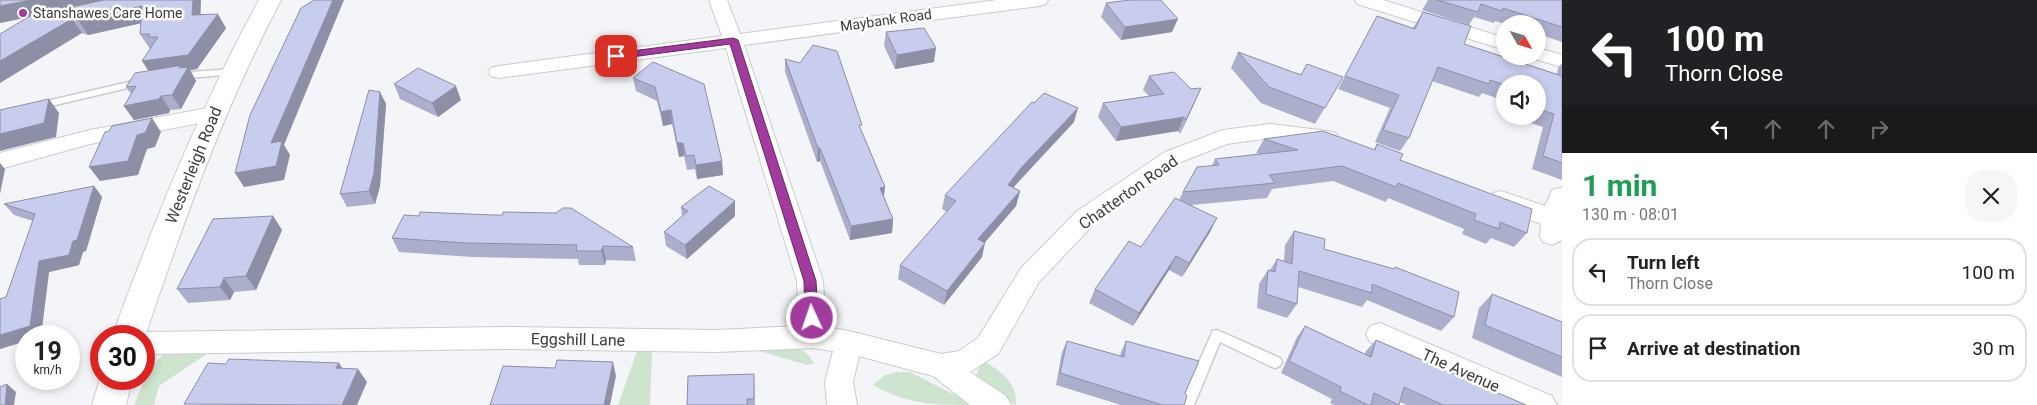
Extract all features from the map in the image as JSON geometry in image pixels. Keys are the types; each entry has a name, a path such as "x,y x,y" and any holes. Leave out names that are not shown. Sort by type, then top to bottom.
{"street":[{"name":"Westerleigh Road","path":"133,325 169,222 213,114 250,35 270,0"},
{"path":"718,0 733,40 810,281 813,337"},
{"name":"Maybank Road","path":"498,72 1039,0"},
{"path":"1376,2 1496,41"},
{"path":"1546,56 1562,61"},
{"path":"0,161 90,137 213,114"},
{"name":"Chatterton Road","path":"941,366 965,362 988,346 1030,276 1086,217 1173,157 1223,137 1270,131 1326,138 1345,143"},
{"path":"1482,192 1553,227 1560,196"},
{"name":"The Avenue","path":"1380,334 1542,405"},
{"name":"Eggshill Lane","path":"155,343 506,338 717,341 813,337 849,342 941,366 980,396 996,405"},
{"path":"842,405 839,382 849,342"},
{"path":"109,405 113,390"}],"lane":[{"path":"168,78 233,72"},
{"path":"31,108 152,80"},
{"path":"1187,405 1216,335 1229,334 1275,362"}],"green space":[{"path":"736,344 769,344 792,347 801,350 809,356 814,364 807,365"},
{"path":"217,347 159,386 154,405 134,405 140,390 155,390 155,363 164,353"},
{"path":"637,351 652,352 650,405 618,405"},
{"path":"986,362 1008,379 1014,390 1016,405 985,391 976,376 980,366"},
{"path":"896,372 910,372 974,405 947,405 910,400 898,397 873,385 885,375"}],"building":[{"path":"0,0 31,0 0,6"},
{"path":"104,0 193,0 192,15 218,14 188,55 142,61 158,37 148,37 150,34 140,34 142,6 78,20 72,19 0,61 0,34 30,16"},
{"path":"314,0 333,0 271,143 282,141 276,166 235,173 250,115 301,8"},
{"path":"1130,0 1161,0 1178,19 1125,27 1106,3"},
{"path":"1437,0 1562,0 1562,27 1546,22 1546,15 1525,15 1503,8 1502,11 1481,4 1478,12"},
{"path":"1423,12 1471,26 1464,44 1496,54 1496,65 1528,65 1562,76 1562,163 1543,156 1554,114 1546,112 1546,75 1496,75 1496,82 1490,80 1489,84 1438,67 1409,138 1383,130 1399,95 1345,76 1377,16 1415,29"},
{"path":"924,28 936,48 897,55 886,32"},
{"path":"813,45 837,51 862,125 859,125 885,187 880,188 893,219 851,226 820,148 818,148 785,59 800,63"},
{"path":"1238,52 1301,75 1307,64 1343,77 1325,108 1269,87"},
{"path":"653,62 704,84 722,161 696,165 694,155 686,156 683,143 677,143 671,110 661,112 655,87 633,78"},
{"path":"181,66 179,68 188,67 172,95 124,106 136,86 126,87 135,73"},
{"path":"418,68 456,86 432,103 394,84"},
{"path":"1174,72 1191,89 1201,88 1186,120 1184,117 1121,127 1103,103 1164,94 1149,76"},
{"path":"369,90 380,92 374,173 369,191 340,194"},
{"path":"1044,93 1078,108 1021,168 1008,185 1020,191 978,239 985,243 947,291 900,265 956,201 945,195 1032,102 1034,103"},
{"path":"49,99 44,123 0,134 0,110"},
{"path":"152,118 145,133 137,135 128,161 89,167 105,132 109,131 112,126"},
{"path":"1323,131 1375,150 1377,144 1403,154 1400,160 1532,209 1527,233 1500,222 1499,229 1474,220 1476,214 1398,183 1396,187 1342,166 1269,175 1275,183 1183,192 1197,167 1219,165 1215,159 1298,150 1264,139"},
{"path":"94,186 77,240 73,241 69,255 39,261 30,325 15,325 15,330 0,335 0,299 6,297 35,214 4,204"},
{"path":"709,186 735,201 685,245 664,232 688,211 681,207"},
{"path":"1175,198 1217,218 1189,263 1176,256 1139,313 1095,289 1129,241 1141,247"},
{"path":"563,208 571,208 633,247 603,246 601,251 576,251 577,245 466,243 392,238 404,215 419,216 420,212 503,215 503,212 556,213"},
{"path":"273,216 246,276 224,278 220,287 177,289 213,219"},
{"path":"1294,231 1325,239 1324,249 1394,269 1395,267 1459,292 1454,317 1372,284 1372,293 1299,271 1297,304 1266,294 1268,270 1275,272 1277,259 1292,264"},
{"path":"1492,294 1562,322 1562,357 1485,325"},
{"path":"1305,326 1371,357 1376,340 1526,405 1443,405 1404,387 1399,405 1374,393 1371,405 1368,405 1340,391 1341,387 1289,361"},
{"path":"1067,341 1124,357 1126,341 1199,361 1185,393 1187,396 1184,405 1162,405 1060,373"},
{"path":"229,359 339,363 336,368 358,369 342,405 184,404 208,363 226,364"},
{"path":"557,360 613,362 604,405 490,405 503,366 555,368"},
{"path":"754,374 754,399 747,399 747,405 687,405 688,376"},
{"path":"7,384 5,405 0,405 0,387"}],"place":[{"name":"Stanshawes Care Home","path":"23,13"}],"route":[{"path":"616,56 733,40 810,281 812,318"}]}
